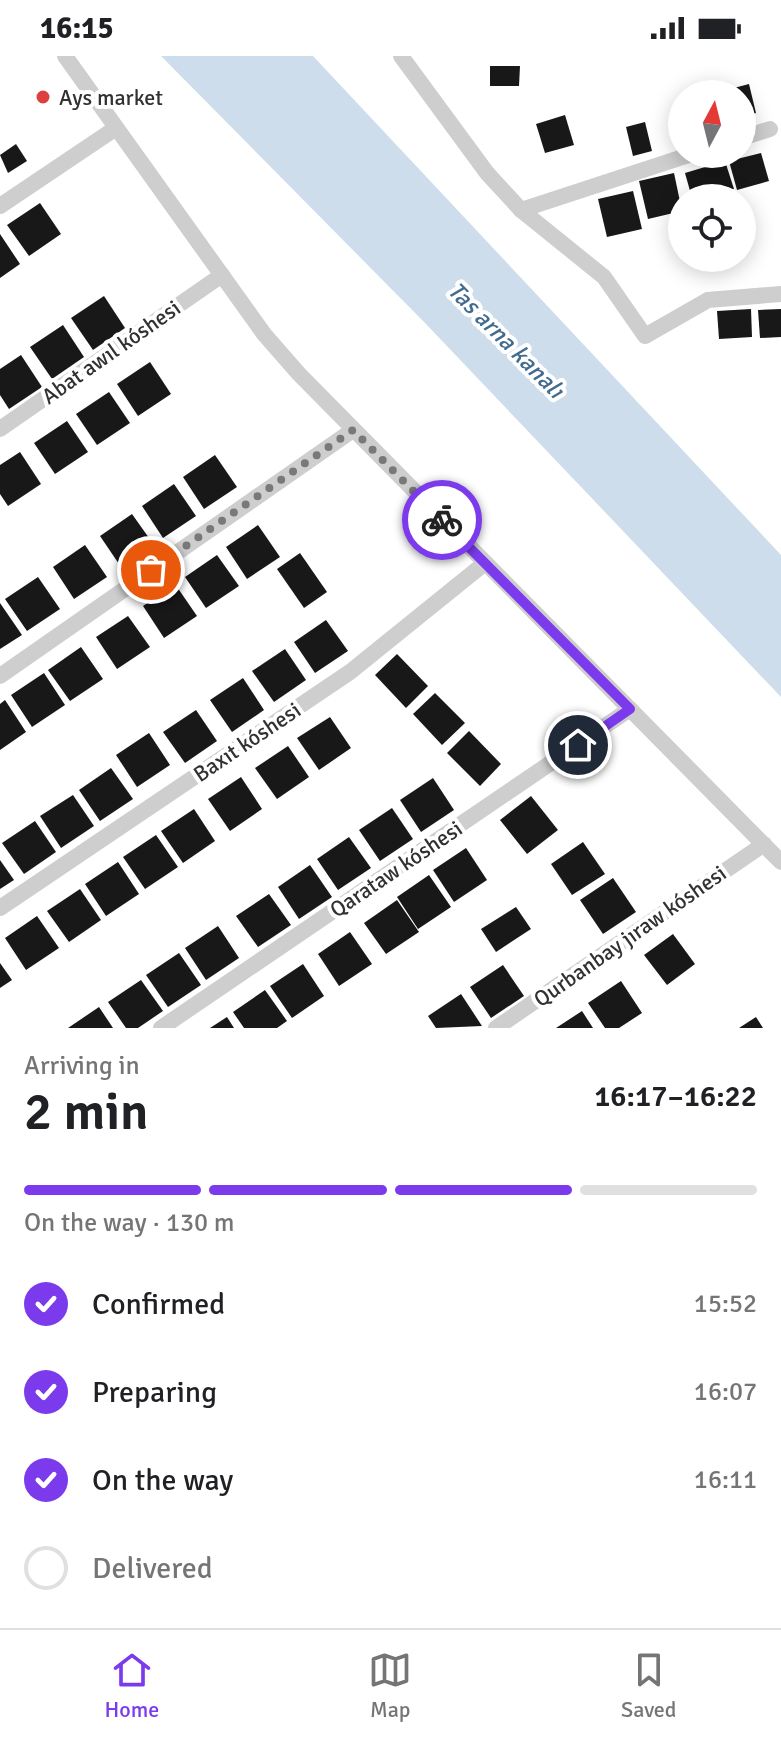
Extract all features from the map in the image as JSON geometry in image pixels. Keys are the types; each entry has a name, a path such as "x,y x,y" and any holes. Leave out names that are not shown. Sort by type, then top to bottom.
{"street":[{"path":"65,56 264,334 353,430 781,862"},
{"path":"401,56 487,173 521,210 604,277 645,336 708,300 781,294"},
{"path":"0,206 116,128"},
{"path":"756,134 770,129"},
{"path":"521,210 668,162"},
{"name":"Abat awıl kóshesi","path":"0,429 222,275"},
{"path":"0,676 353,430"},
{"name":"Baxıt kóshesi","path":"0,908 350,672 485,563"},
{"name":"Qarataw kóshesi","path":"161,1028 630,709"},
{"name":"Qurbanbay jıraw kóshesi","path":"496,1028 764,844"}],"water":[{"name":"Tas arna kanalı","path":"161,56 313,56 781,555 781,697 426,324"}],"building":[{"path":"490,66 520,66 519,86 490,86"},
{"path":"565,115 574,145 545,153 536,124"},
{"path":"645,122 652,151 633,156 626,127"},
{"path":"16,144 27,161 8,173 0,155"},
{"path":"761,153 769,181 756,185 735,184 731,168 756,168 756,154"},
{"path":"702,168 727,168 732,184 688,184 685,173"},
{"path":"674,173 676,184 668,184 668,214 648,219 639,181"},
{"path":"633,191 642,229 607,237 598,199"},
{"path":"40,203 61,234 29,256 7,225"},
{"path":"0,234 20,264 0,278"},
{"path":"104,296 125,328 93,350 71,318"},
{"path":"751,309 752,337 719,339 717,311"},
{"path":"781,309 781,337 760,338 758,310"},
{"path":"63,325 84,357 52,379 30,347"},
{"path":"21,355 42,387 9,409 0,395 0,369"},
{"path":"150,362 171,394 138,416 117,384"},
{"path":"109,392 130,423 97,445 76,414"},
{"path":"67,421 88,452 55,474 34,443"},
{"path":"20,452 41,484 8,506 0,494 0,465"},
{"path":"215,455 237,487 204,509 183,477"},
{"path":"174,484 196,516 163,538 142,506"},
{"path":"132,514 154,545 121,567 100,536"},
{"path":"258,525 280,557 247,579 226,547"},
{"path":"85,545 107,577 74,599 53,567"},
{"path":"300,553 327,592 304,608 277,569"},
{"path":"217,555 239,586 206,608 185,577"},
{"path":"38,577 60,609 27,631 5,599"},
{"path":"175,584 197,616 164,638 143,606"},
{"path":"0,603 22,635 0,649"},
{"path":"128,616 150,647 117,669 96,637"},
{"path":"326,620 348,651 315,673 294,642"},
{"path":"81,647 103,679 70,701 48,670"},
{"path":"285,649 306,680 274,702 252,671"},
{"path":"397,654 428,686 406,708 375,675"},
{"path":"44,673 65,705 32,727 11,695"},
{"path":"243,678 264,710 232,732 210,700"},
{"path":"435,693 465,723 442,745 413,714"},
{"path":"5,700 26,732 0,750 0,704"},
{"path":"196,710 217,741 185,763 163,732"},
{"path":"330,717 351,748 319,770 297,738"},
{"path":"469,731 501,764 480,786 447,753"},
{"path":"149,733 170,765 137,787 116,755"},
{"path":"288,746 309,777 277,799 255,768"},
{"path":"111,768 133,799 100,821 79,790"},
{"path":"241,777 262,809 230,831 208,799"},
{"path":"433,778 454,810 421,832 400,800"},
{"path":"73,795 94,826 61,848 40,816"},
{"path":"531,796 558,830 527,854 500,820"},
{"path":"392,808 413,839 380,861 359,830"},
{"path":"194,809 215,841 183,863 161,831"},
{"path":"35,821 56,852 24,874 2,843"},
{"path":"156,835 178,867 145,889 123,857"},
{"path":"349,837 371,868 338,890 317,859"},
{"path":"583,842 605,874 572,895 551,864"},
{"path":"466,848 487,880 454,902 433,870"},
{"path":"0,860 14,880 0,889"},
{"path":"118,862 139,894 106,916 85,884"},
{"path":"310,865 332,897 299,919 278,887"},
{"path":"429,875 451,907 418,929 397,897"},
{"path":"613,878 636,912 603,934 580,900"},
{"path":"80,889 101,920 69,942 47,911"},
{"path":"269,894 291,925 258,947 236,916"},
{"path":"397,900 419,932 386,954 364,923"},
{"path":"516,907 531,929 496,952 481,929"},
{"path":"37,916 59,948 26,970 5,938"},
{"path":"218,926 239,958 206,980 185,948"},
{"path":"350,932 372,964 339,986 318,954"},
{"path":"673,934 695,964 667,985 644,955"},
{"path":"179,953 201,985 168,1007 146,975"},
{"path":"0,963 12,980 0,988"},
{"path":"303,964 324,996 292,1018 270,986"},
{"path":"503,965 524,996 491,1018 470,987"},
{"path":"141,980 163,1011 138,1028 126,1028 108,1002"},
{"path":"621,981 642,1013 619,1028 605,1028 588,1003"},
{"path":"265,990 287,1021 277,1028 244,1028 233,1012"},
{"path":"461,994 482,1026 436,1028 428,1016"},
{"path":"99,1007 113,1028 68,1028"},
{"path":"582,1011 593,1028 556,1028"},
{"path":"227,1017 234,1028 210,1028"},
{"path":"756,1017 763,1028 739,1028"}],"way so far":[{"path":"151,570 353,430 442,520"}],"place":[{"name":"Ays market","path":"43,97"}],"route":[{"path":"442,520 630,709 578,745"}]}
